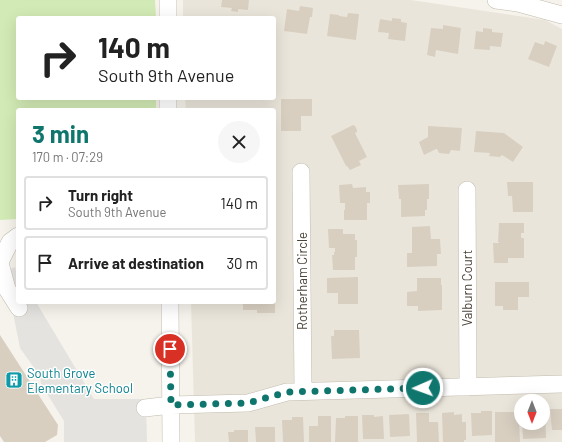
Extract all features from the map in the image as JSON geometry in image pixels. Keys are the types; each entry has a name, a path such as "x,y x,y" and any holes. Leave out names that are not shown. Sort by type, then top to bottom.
{"street":[{"path":"168,0 168,16"},
{"path":"496,0 518,3 562,15"},
{"name":"Rotherham Circle","path":"301,172 303,391"},
{"name":"Valburn Court","path":"467,190 468,387"},
{"path":"16,238 10,242 0,262 7,288 16,303"},
{"path":"17,304 19,308"},
{"path":"170,304 171,442"},
{"path":"146,408 171,405 248,403 287,392 303,391 562,384"}],"shaded area":[{"path":"183,0 411,0 545,20 562,29 562,442 195,442 191,304 276,304 276,108 186,108 185,100 276,100 276,16 183,16"},
{"path":"15,267 16,304 37,304 94,399 146,399 147,442 64,442 64,421 41,384 40,376 20,348 13,313 0,274"}],"green space":[{"path":"0,0 155,0 156,16 16,16 16,100 156,100 156,108 16,108 16,219 0,220"}],"building":[{"path":"222,0 249,0 248,10 238,9 238,12 231,11 232,8 221,7"},
{"path":"300,6 313,8 307,34 284,31 287,9 299,11"},
{"path":"348,13 359,14 356,40 327,36 330,14 347,17"},
{"path":"392,18 401,19 401,22 407,23 405,41 388,39 389,33 378,32 380,19 392,21"},
{"path":"443,25 461,28 458,54 436,50 435,57 427,55 431,28 443,29"},
{"path":"483,28 492,29 492,32 503,33 501,47 490,46 490,50 474,49 476,31 483,32"},
{"path":"545,41 557,46 549,67 528,59 535,42 544,45"},
{"path":"281,99 312,99 312,116 301,116 301,131 281,131"},
{"path":"353,125 357,130 355,133 367,157 359,161 361,165 350,170 346,166 331,136"},
{"path":"428,126 462,128 460,151 451,150 449,154 439,153 436,149 424,155 419,142 428,137"},
{"path":"476,131 504,133 523,147 513,162 502,155 500,157 489,156 490,153 474,152"},
{"path":"507,182 533,182 533,212 513,212 512,196 508,196"},
{"path":"352,184 353,188 366,187 366,192 370,192 370,203 367,203 367,220 344,220 345,203 340,203 339,185"},
{"path":"429,184 429,199 427,199 427,210 425,210 425,216 401,217 401,199 399,199 398,185"},
{"path":"499,223 524,223 524,233 521,233 521,238 524,238 524,258 508,258 508,263 494,263 493,243 499,243"},
{"path":"430,226 431,239 440,239 441,254 437,254 437,266 407,267 407,253 412,253 412,227"},
{"path":"328,229 343,229 343,234 355,234 355,240 357,240 357,257 355,257 355,270 333,270 332,255 334,255 335,248 329,248"},
{"path":"358,277 358,304 338,304 338,293 327,293 327,278"},
{"path":"417,278 441,278 442,310 418,311 418,306 407,306 407,292 417,291"},
{"path":"495,282 529,282 529,297 518,297 518,310 503,310 503,306 495,306"},
{"path":"243,304 275,304 275,313 257,313 257,310 243,310"},
{"path":"334,330 359,330 360,358 332,359 331,336 334,336"},
{"name":"South Grove Elementary School","path":"0,335 58,425 57,435 45,442 4,442 0,436"},
{"path":"550,409 562,409 562,430 552,430"},
{"path":"481,411 492,411 492,435 472,436 471,413 481,413"},
{"path":"454,412 454,415 462,414 462,422 466,422 466,440 464,440 464,442 443,442 442,413"},
{"path":"495,412 514,412 514,430 519,430 520,442 495,442"},
{"path":"416,413 429,413 429,422 438,422 439,442 417,442"},
{"path":"409,414 410,436 390,437 389,415"},
{"path":"362,415 374,415 374,417 383,416 384,439 363,439"},
{"path":"318,416 331,416 331,442 309,442 309,426 318,426"},
{"path":"345,416 358,416 358,442 335,442 336,418 345,418"},
{"path":"292,417 303,417 304,442 283,442 282,420 292,420"},
{"path":"255,427 275,427 275,442 256,442"},
{"path":"234,430 248,430 248,442 229,442 228,432 234,432"},
{"path":"522,430 546,430 546,438 523,439"}],"place":[{"name":"South Grove Elementary School","path":"14,380"}],"route":[{"path":"170,349 171,405 248,403 287,392 423,388"}]}
